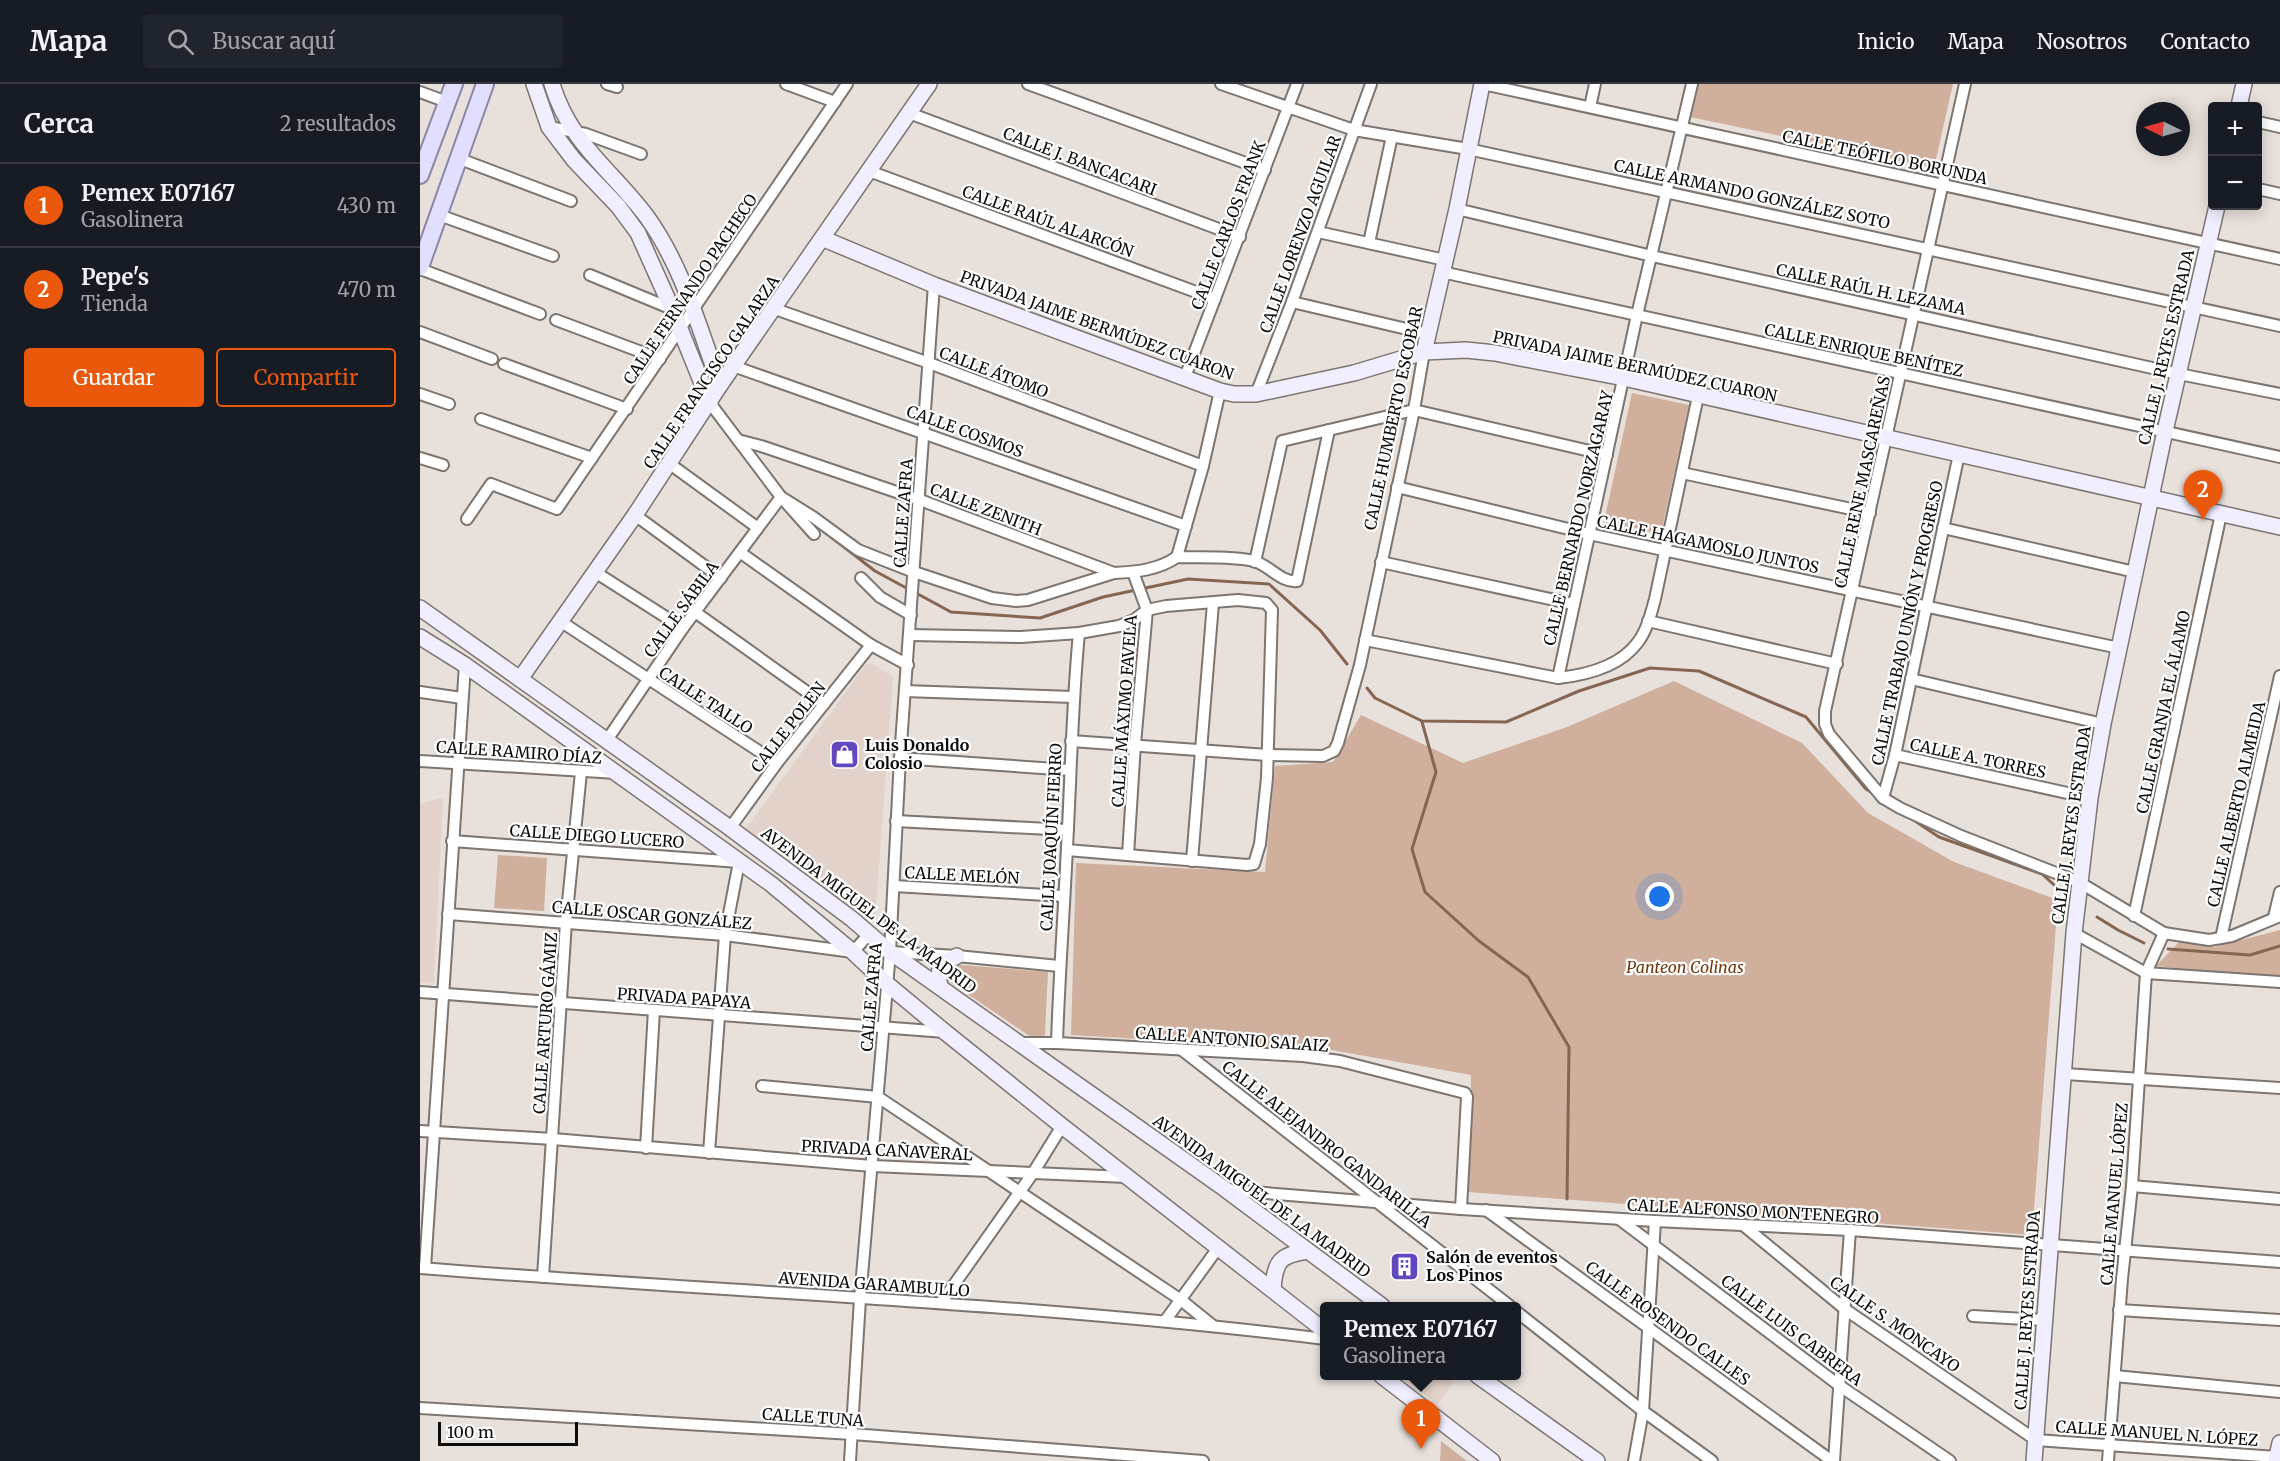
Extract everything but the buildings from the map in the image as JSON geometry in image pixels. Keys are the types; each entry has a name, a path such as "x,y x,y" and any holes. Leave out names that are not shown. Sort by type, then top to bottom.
{"main road":[{"path":"422,165 454,84"},
{"path":"420,268 485,84"}],"street":[{"path":"534,84 549,127 574,160 618,206 634,227 672,309 710,403 781,497 814,534"},
{"path":"552,84 559,105 573,131 647,218 673,263 694,308 720,385"},
{"path":"786,84 835,102"},
{"name":"CALLE FERNANDO PACHECO","path":"467,519 488,486 492,484 557,509 846,84"},
{"name":"CALLE FRANCISCO GALARZA","path":"520,679 635,515 720,385 824,239 929,84"},
{"path":"1028,84 1265,170"},
{"name":"CALLE ARMANDO GONZÁLEZ SOTO","path":"1221,84 1354,130 1468,149 1668,191 2280,326"},
{"name":"CALLE CARLOS FRANK","path":"1185,377 1297,84"},
{"name":"CALLE LORENZO AGUILAR","path":"1256,394 1371,84"},
{"name":"CALLE TEÓFILO BORUNDA","path":"1482,84 1531,89 1590,107 1682,128 2280,259"},
{"name":"CALLE HUMBERTO ESCOBAR","path":"1268,755 1328,754 1338,743 1365,640 1482,84"},
{"path":"1590,107 1595,84"},
{"name":"CALLE BERNARDO NORZAGARAY","path":"1558,678 1637,315 1692,84"},
{"name":"CALLE RENE MASCAREÑAS","path":"1883,798 1829,734 1825,724 1825,711 1965,84"},
{"path":"2240,102 2244,84"},
{"path":"420,92 447,102"},
{"name":"CALLE J. BANCACARI","path":"909,113 1240,237"},
{"path":"2262,123 2280,127"},
{"path":"549,127 591,135 641,154"},
{"path":"1369,243 1392,136"},
{"path":"460,159 571,201"},
{"name":"CALLE RAÚL ALARCÓN","path":"869,171 1215,299"},
{"path":"2262,190 2280,194"},
{"name":"CALLE RAÚL H. LEZAMA","path":"1457,209 1652,256 2179,374 2280,394"},
{"name":"CALLE J. REYES ESTRADA","path":"2034,1461 2074,933 2090,798 2103,724 2165,431 2216,210"},
{"path":"439,215 553,256"},
{"name":"CALLE ENRIQUE BENÍTEZ","path":"1318,232 1369,243 1444,266 1637,315 2280,457"},
{"name":"PRIVADA JAIME BERMÚDEZ CUARON","path":"824,239 934,285 1220,391 1234,394 1256,394 1354,373 1424,352 1466,350 1495,353 1624,378 2280,527"},
{"path":"420,268 540,314"},
{"path":"590,275 672,309"},
{"name":"CALLE ZAFRA","path":"850,1461 860,1299 890,952 900,758 934,285"},
{"path":"1292,302 1428,334"},
{"name":"CALLE ÁTOMO","path":"775,309 929,363 1203,466"},
{"path":"556,320 660,359"},
{"path":"420,332 492,359"},
{"path":"504,364 627,409"},
{"name":"CALLE COSMOS","path":"733,366 1186,526"},
{"path":"1177,557 1203,466 1220,391"},
{"path":"420,394 449,404"},
{"path":"1365,640 1558,678 1579,676 1600,669 1619,658 1637,643 1648,621 1666,550 1698,396"},
{"path":"1255,562 1283,441 1414,410 1607,455"},
{"path":"481,419 592,458"},
{"path":"1133,572 1163,565 1177,557 1255,562 1297,581 1329,430"},
{"name":"CALLE ZENITH","path":"738,441 761,446 920,500 1114,573 1133,572"},
{"name":"CALLE TRABAJO UNIÓN Y PROGRESO","path":"1883,798 1895,755 1959,454"},
{"path":"420,458 443,465"},
{"path":"670,464 758,528"},
{"path":"1682,473 1870,513"},
{"name":"CALLE HAGAMOSLO JUNTOS","path":"1397,487 1589,534 2119,648"},
{"path":"781,497 813,516 850,545 914,572 992,598 1016,602 1039,598 1114,573"},
{"name":"CALLE SÁBILA","path":"607,740 683,628 781,497"},
{"name":"CALLE GRANJA EL ÁLAMO","path":"2134,916 2221,514"},
{"path":"635,515 722,578"},
{"path":"1943,528 2135,572"},
{"path":"741,553 871,645 908,665"},
{"path":"1381,562 1573,604"},
{"path":"595,572 683,628"},
{"name":"CALLE MÁXIMO FAVELA","path":"1128,855 1145,606 1133,572"},
{"path":"861,578 880,597 911,613"},
{"path":"910,636 1021,637 1079,633 1119,626 1134,620 1145,606 1254,600 1266,603 1272,610 1268,755 1260,844 1256,860 1247,866 1067,850"},
{"path":"1192,861 1213,603"},
{"name":"AVENIDA MIGUEL DE LA MADRID","path":"420,608 730,828 890,952 1225,1189 1377,1302"},
{"path":"695,612 824,704"},
{"name":"CALLE TALLO","path":"560,621 777,763"},
{"path":"1648,621 1837,664"},
{"name":"CALLE JOAQUÍN FIERRO","path":"1057,1043 1072,697 1079,633"},
{"path":"420,637 465,665 771,885 853,952 887,984 1062,1126 1320,1326"},
{"name":"CALLE POLEN","path":"730,828 777,763 871,645"},
{"path":"423,1268 435,1132 465,665"},
{"name":"CALLE ALBERTO ALMEIDA","path":"2221,938 2280,676"},
{"path":"1911,680 2103,724"},
{"path":"905,691 1072,697"},
{"path":"420,692 462,698"},
{"path":"1071,741 1268,755"},
{"name":"CALLE A. TORRES","path":"1895,755 2090,798"},
{"path":"900,758 1070,770"},
{"name":"CALLE RAMIRO DÍAZ","path":"420,761 617,774"},
{"name":"CALLE ARTURO GÁMIZ","path":"543,1277 566,922 581,772"},
{"path":"1883,798 1939,827 2079,882 2164,933 2209,940 2232,936 2277,916 2280,892"},
{"path":"896,820 1068,830"},
{"name":"CALLE DIEGO LUCERO","path":"452,841 739,862"},
{"path":"709,1153 725,935 739,862"},
{"name":"CALLE MELÓN","path":"894,886 1064,896"},
{"name":"CALLE OSCAR GONZÁLEZ","path":"448,914 725,935 853,952"},
{"path":"2074,933 2146,973 2280,982"},
{"name":"CALLE MANUEL LÓPEZ","path":"2108,1461 2124,1251 2132,1186 2146,973 2164,933"},
{"path":"853,952 869,934"},
{"path":"890,952 1059,966"},
{"path":"940,987 939,968 943,963 957,956"},
{"name":"PRIVADA PAPAYA","path":"420,992 945,1032"},
{"path":"646,1148 654,1011"},
{"name":"CALLE ANTONIO SALAIZ","path":"1020,1043 1182,1049 1323,1058 1465,1093 1467,1097 1461,1209"},
{"name":"CALLE ALEJANDRO GANDARILLA","path":"1182,1049 1505,1302"},
{"path":"2065,1074 2280,1088"},
{"path":"762,1086 878,1097 1181,1300 1212,1325"},
{"path":"941,1303 1033,1173 1062,1126"},
{"name":"PRIVADA CAÑAVERAL","path":"420,1131 553,1139 872,1166 1127,1177"},
{"path":"2132,1186 2280,1199"},
{"name":"CALLE ALFONSO MONTENEGRO","path":"1225,1189 1461,1209 1850,1230 2280,1262"},
{"name":"CALLE ROSENDO CALLES","path":"1486,1210 1833,1461"},
{"name":"CALLE LUIS CABRERA","path":"1619,1219 1840,1386 1950,1461"},
{"path":"1634,1461 1643,1411 1654,1221"},
{"name":"CALLE S. MONCAYO","path":"1742,1225 1846,1310 2036,1440"},
{"path":"1833,1461 1846,1310 1850,1230"},
{"path":"1165,1322 1218,1248"},
{"path":"1274,1289 1275,1270 1282,1258 1291,1253 1307,1251"},
{"name":"AVENIDA GARAMBULLO","path":"423,1268 941,1303 1212,1325 1320,1339"},
{"path":"2120,1310 2280,1320"},
{"path":"1521,1315 1643,1411 1712,1461"},
{"path":"1973,1316 2043,1320"},
{"path":"2115,1376 2280,1392"},
{"path":"1387,1380 1492,1461"},
{"path":"1484,1380 1597,1461"},
{"name":"CALLE TUNA","path":"420,1408 852,1434 1203,1461"},
{"name":"CALLE MANUEL N. LÓPEZ","path":"2036,1440 2278,1454"},
{"path":"2173,1461 2174,1449"}],"shaded area":[{"name":"Luis Donaldo Colosio","path":"871,663 893,677 875,922 870,921 745,830 865,666"},
{"path":"443,797 434,983 420,982 420,804"},
{"path":"1405,1380 1448,1380 1453,1383 1438,1404"}],"green space":[{"path":"1697,84 1953,84 1934,168 1690,117"},
{"path":"1632,393 1689,405 1661,534 1604,522"},
{"name":"Panteon Colinas","path":"1674,681 1802,743 1868,813 1954,862 2058,900 2032,1235 1468,1192 1471,1075 1332,1050 1071,1035 1076,863 1265,872 1275,766 1333,762 1361,715 1463,763 1567,727"},
{"path":"498,855 547,858 544,911 494,908"},
{"path":"2280,930 2280,978 2156,966 2180,941 2215,947"},
{"path":"949,964 1048,972 1045,1035 1039,1038 1031,1037 947,980 944,969"},
{"path":"1441,1441 1467,1461 1440,1461"}],"waterway":[{"path":"831,537 875,571 910,590"},
{"path":"916,593 951,612 1040,618 1103,597 1188,579 1269,584 1320,630 1347,664"},
{"path":"1367,688 1375,698 1422,721 1506,722 1579,691 1650,668 1699,671 1806,717 1866,789 1874,794"},
{"path":"1422,722 1436,772 1412,849 1425,892 1479,941 1528,977 1569,1047 1567,1199"},
{"path":"1912,819 1939,837 2042,874 2062,892"},
{"path":"2097,917 2144,943"},
{"path":"2168,949 2250,955 2280,946"}],"place":[{"name":"Pepe's","path":"2203,520"},
{"name":"Luis Donaldo Colosio","path":"844,754"},
{"name":"Salón de eventos Los Pinos","path":"1405,1266"},
{"name":"Pemex E07167","path":"1421,1449"}]}
